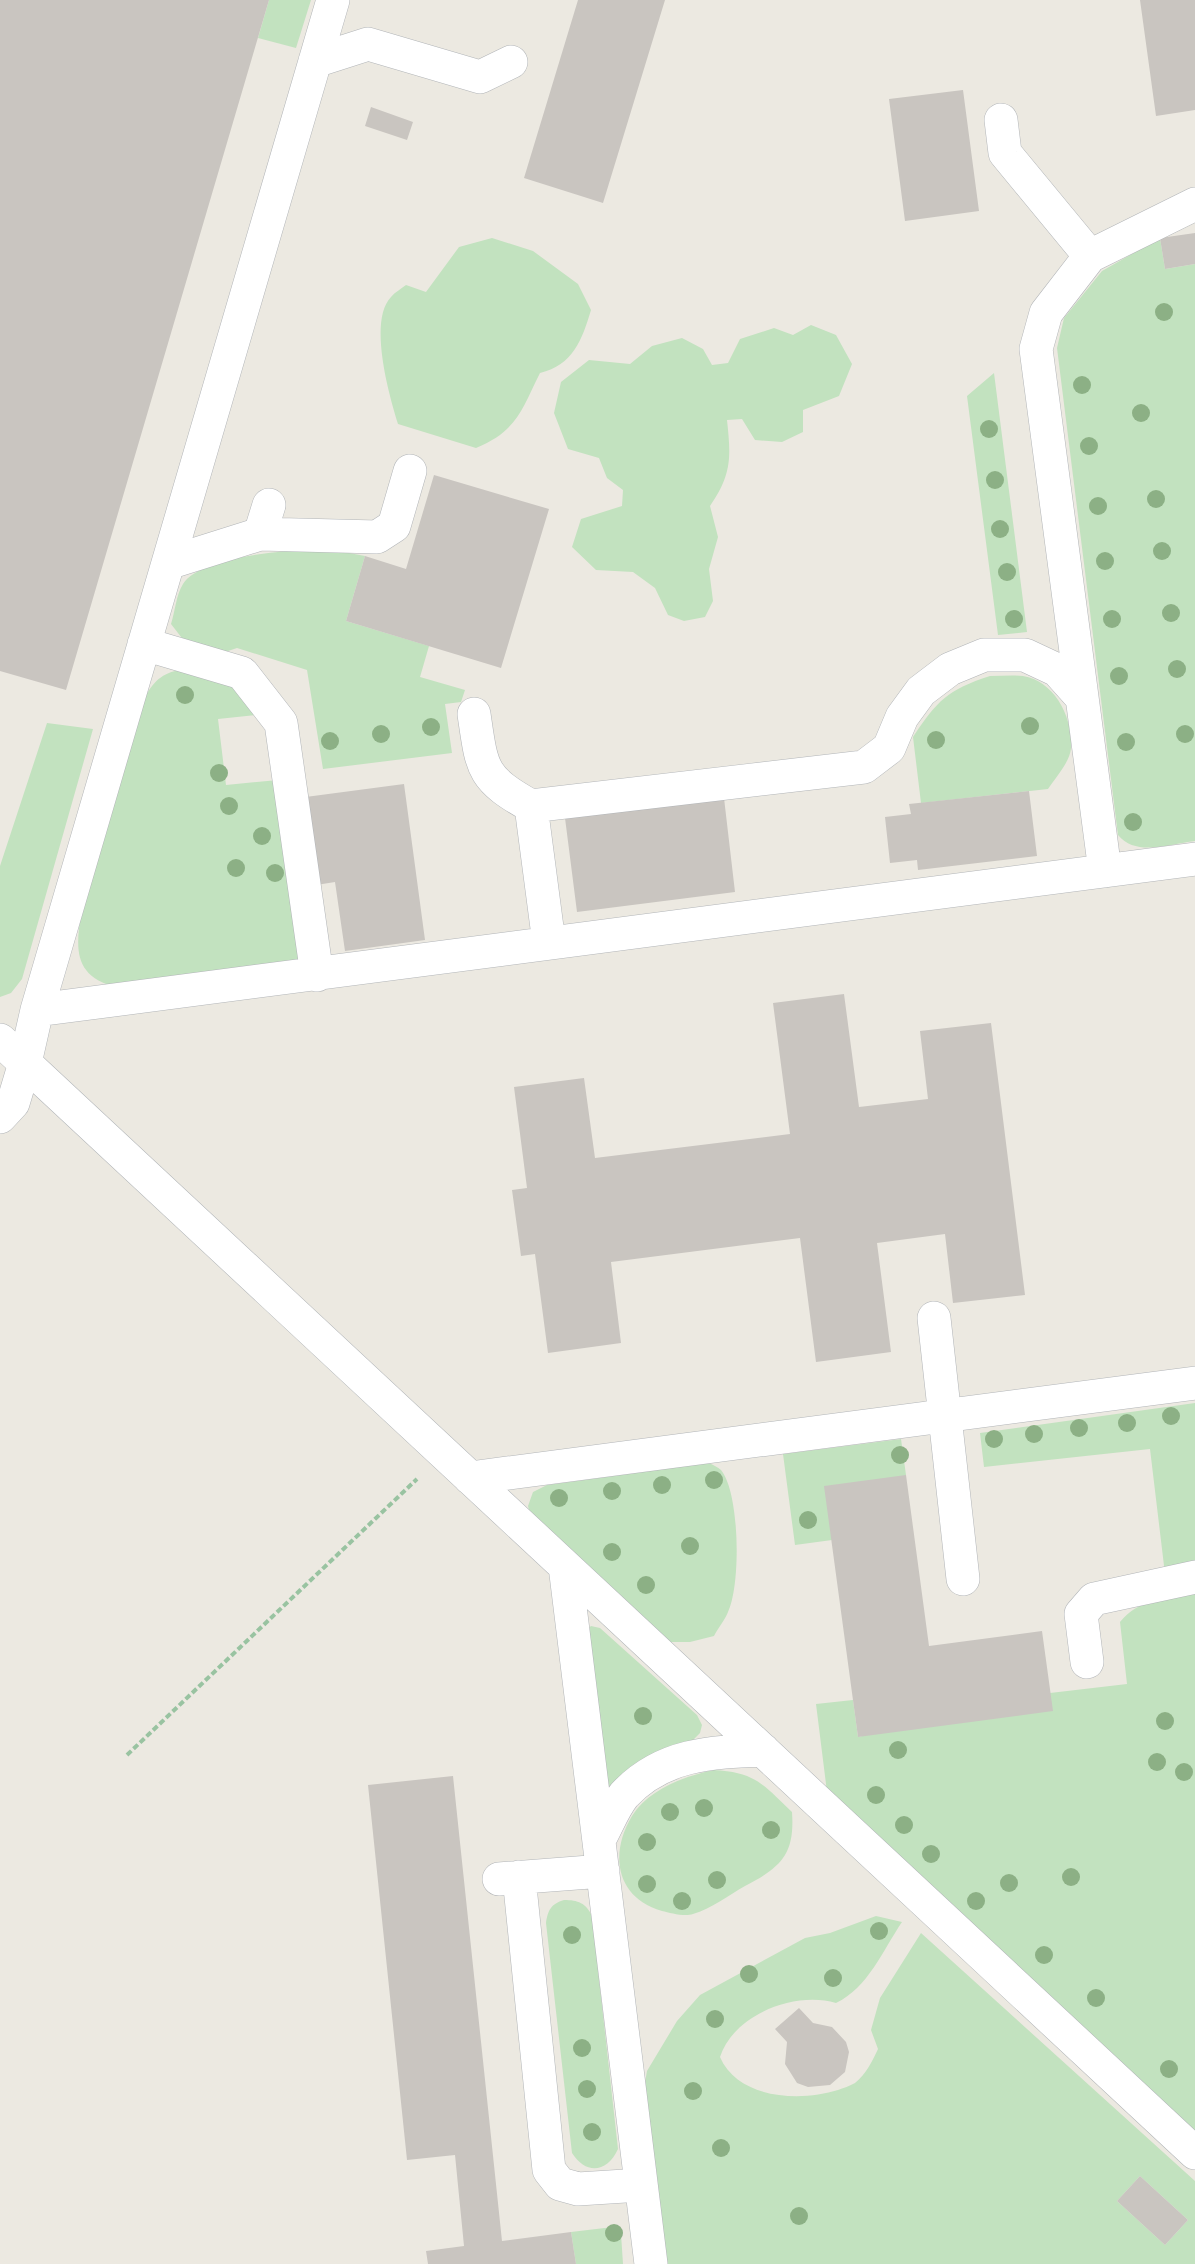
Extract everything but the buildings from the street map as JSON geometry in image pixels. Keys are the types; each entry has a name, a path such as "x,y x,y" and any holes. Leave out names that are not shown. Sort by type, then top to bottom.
{"lane":[{"path":"0,1117 13,1104 26,1063 37,1010 333,0"},
{"path":"378,47 410,32"},
{"path":"315,61 368,44 480,77 511,62"},
{"path":"1001,120 1005,153 1090,256"},
{"path":"1105,871 1036,349 1046,313 1090,256 1195,204"},
{"path":"168,563 264,519 377,537 394,526 410,471"},
{"path":"144,644 242,673 281,723 317,975"},
{"path":"474,714 481,763 502,790 531,806 864,767 889,748 902,717 921,691 950,669 984,655 1025,655 1057,670 1082,698"},
{"path":"531,806 549,943"},
{"path":"37,1010 1195,859"},
{"path":"0,1040 1195,2153"},
{"path":"934,1318 963,1579"},
{"path":"470,1478 1195,1383"},
{"path":"565,1566 651,2264"},
{"path":"1087,1662 1081,1614 1094,1599 1195,1577"},
{"path":"601,1856 624,1796 659,1768 706,1752 763,1750"},
{"path":"601,1856 509,1878 549,2170 560,2184 578,2189 641,2185"}],"path":[{"path":"127,1755 444,1453"}],"green space":[{"path":"269,0 311,0 296,48 258,38"},
{"path":"492,238 533,251 578,284 591,310 580,341 574,350 561,364 540,373 522,409 509,427 476,448 398,424 382,359 381,323 384,308 396,292 406,285 426,292 459,247"},
{"path":"1160,238 1165,269 1195,264 1195,841 1143,847 1125,842 1118,835 1057,348 1064,318 1102,271"},
{"path":"811,325 836,335 852,364 839,396 803,410 803,432 782,442 755,440 742,419 727,420 728,465 722,484 710,506 718,537 709,569 713,601 705,617 684,621 668,615 655,588 633,572 596,570 572,547 581,519 622,506 623,490 607,478 599,458 568,449 554,413 561,382 589,360 630,364 652,346 682,338 703,349 712,365 728,363 740,339 774,328 793,335"},
{"path":"994,373 1027,632 998,635 967,396"},
{"path":"328,549 365,556 346,621 429,646 420,677 465,690 461,702 445,704 452,753 323,769 307,670 237,648 222,653 185,642 171,624 183,584 193,574 209,566 273,552"},
{"path":"185,669 235,685 256,715 218,719 226,785 278,780 299,960 118,988 93,977 81,961 78,940 81,914 145,697 161,677"},
{"path":"990,676 1023,676 1034,679 1053,693 1065,713 1071,736 1070,753 1065,764 1048,789 921,803 913,737 945,698 963,686"},
{"path":"47,723 93,729 22,979 11,993 0,997 0,866"},
{"path":"1195,1403 1195,1567 1165,1574 1150,1449 984,1467 980,1433"},
{"path":"901,1439 906,1475 832,1540 795,1545 783,1454"},
{"path":"709,1463 721,1470 727,1482 732,1498 737,1540 732,1599 727,1615 714,1636 690,1642 670,1642 531,1518 528,1506 533,1492 547,1485"},
{"path":"1195,1591 1195,2135 827,1792 816,1704 853,1700 858,1737 1050,1693 1127,1684 1120,1622 1136,1608 1145,1604 1164,1597"},
{"path":"591,1626 600,1628 697,1715 702,1725 700,1733 691,1742 603,1802 584,1632"},
{"path":"714,1770 749,1777 766,1787 792,1812 791,1839 788,1849 783,1858 768,1872 700,1912 690,1915 678,1914 647,1905 626,1885 621,1873 619,1859 625,1830 639,1807 658,1791 680,1780"},
{"path":"564,1900 581,1903 592,1916 618,2149 608,2163 596,2168 584,2165 572,2153 546,1923 551,1908"},
{"path":"876,1916 902,1922 866,1978 847,1996 836,2003 803,2000 785,2003 768,2009 738,2029 727,2042 720,2057 729,2071 741,2082 772,2094 789,2096 823,2094 855,2083 866,2072 878,2049 871,2030 880,1998 921,1933 1195,2181 1195,2264 660,2264 644,2088 647,2071 677,2021 700,1995 805,1938 830,1933","holes":["1140,2176 1188,2220 1165,2245 1117,2201"]},
{"path":"613,2227 621,2234 623,2264 576,2264 571,2232"}]}
